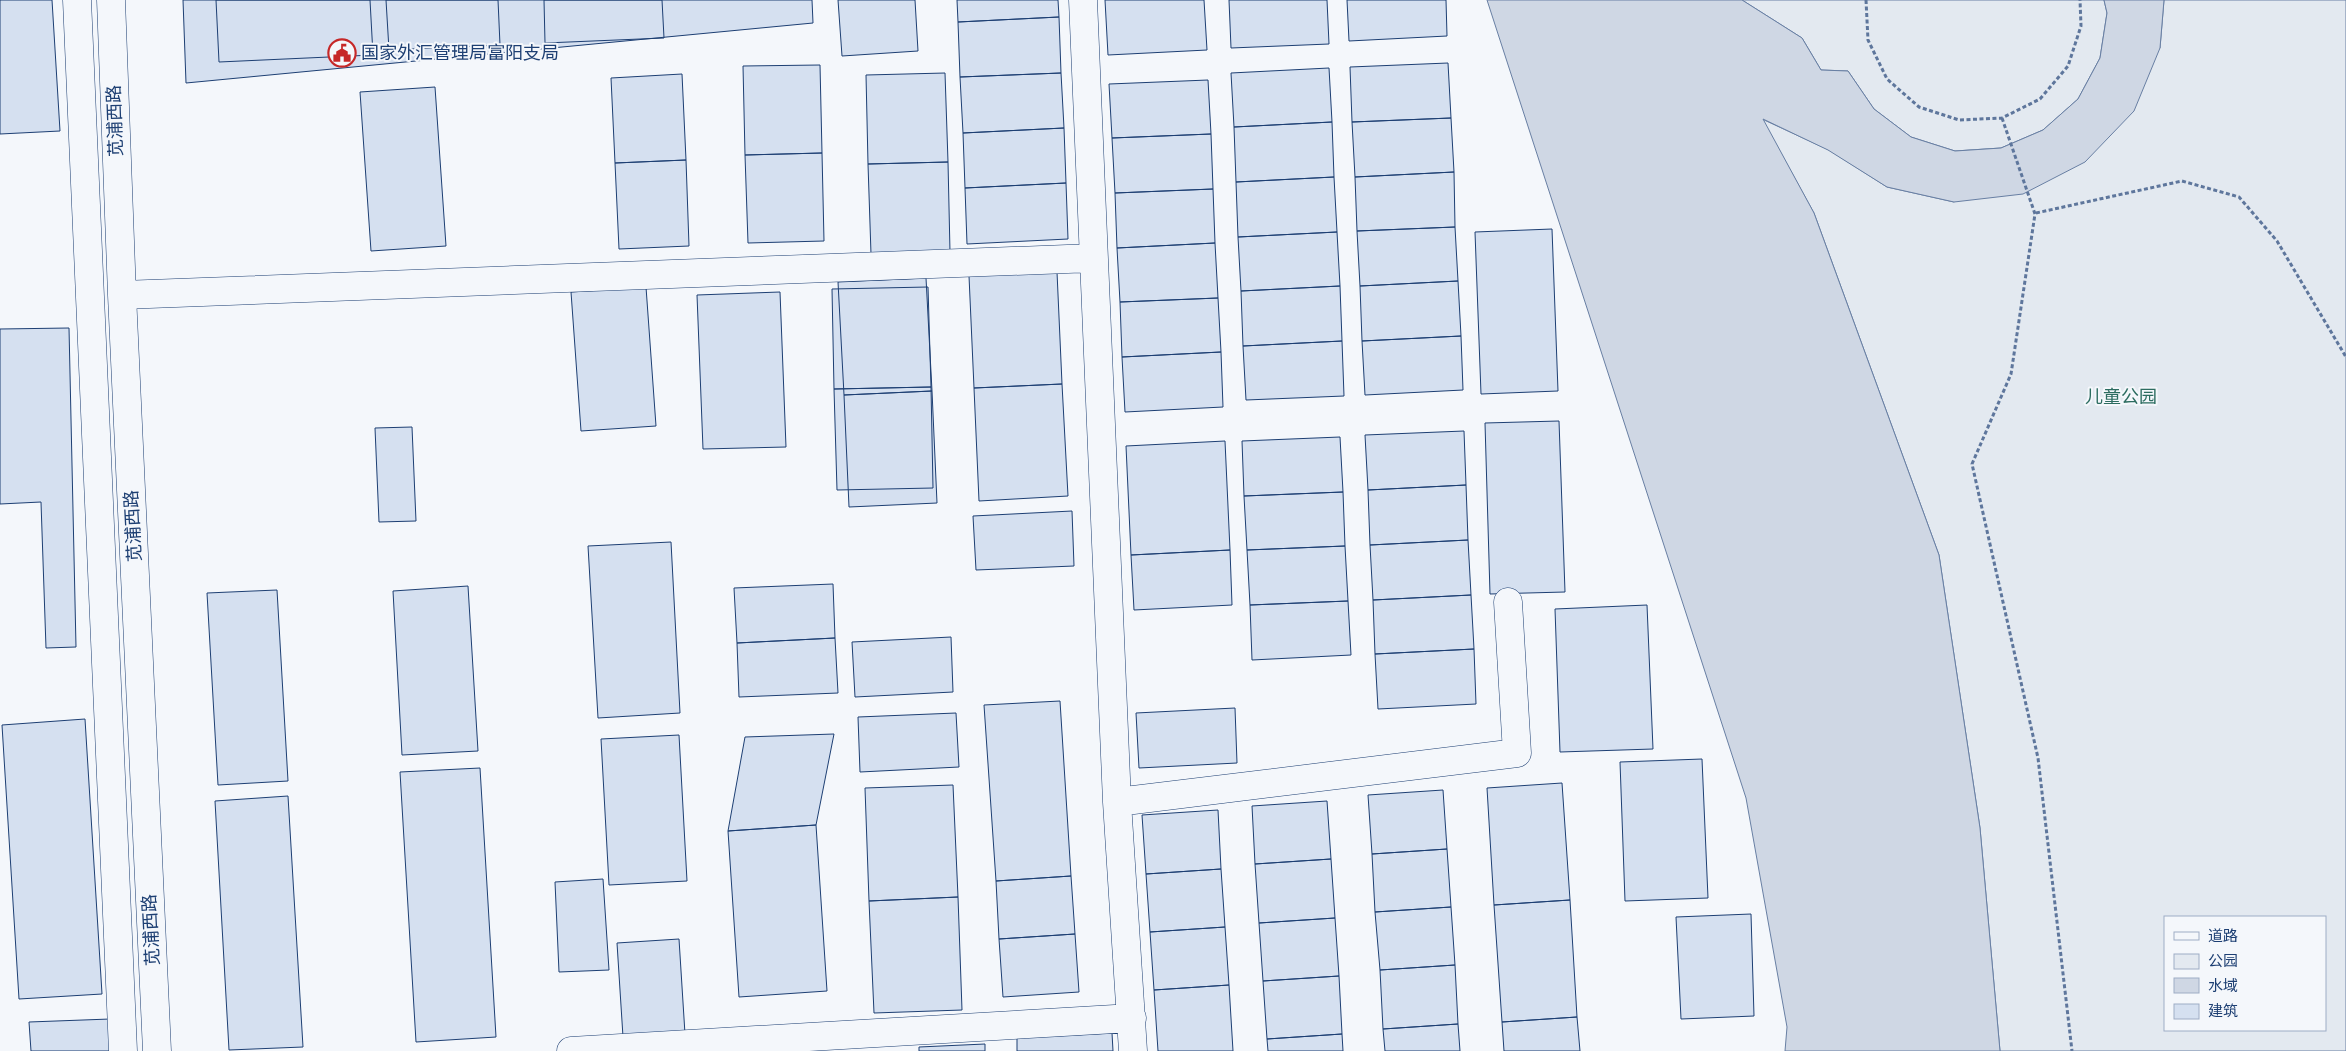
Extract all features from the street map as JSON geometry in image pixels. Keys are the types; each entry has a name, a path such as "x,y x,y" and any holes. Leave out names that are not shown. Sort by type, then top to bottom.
{"street":[{"name":"苋浦西路","path":"77,0 123,1051"},
{"name":"苋浦西路","path":"111,0 122,295 157,1051"},
{"path":"1083,0 1093,258 1107,528 1117,802 1133,1051"},
{"path":"122,295 1093,258"},
{"path":"1117,802 1517,753 1508,602"},
{"path":"571,1051 1132,1018"}],"path":[{"path":"1866,0 1868,40 1887,79 1919,107 1959,120 2002,118 2040,99 2068,66 2081,26 2080,0"},
{"path":"2002,118 2035,214 2011,374 1972,464 2038,758 2072,1051"},
{"path":"2035,214 2182,181 2239,197 2278,241 2346,357"}],"green space":[{"path":"1742,0 2104,0 2107,13 2100,58 2078,99 2043,130 2001,148 1955,151 1911,137 1874,109 1848,71 1821,70 1802,38"},
{"name":"儿童公园","path":"2164,0 2346,0 2346,1051 2000,1051 1980,828 1939,555 1814,213 1762,119 1829,150 1887,187 1954,202 2160,48"}],"water":[{"path":"1487,0 1742,0 1802,38 1821,70 1848,71 1874,109 1911,137 1955,151 2001,148 2043,130 2078,99 2100,58 2107,13 2104,0 2164,0 2160,48 2134,111 2085,162 2023,194 1954,202 1887,187 1828,150 1763,119 1814,213 1939,555 1980,828 2000,1051 1785,1051 1787,1027 1746,798"}],"building":[{"path":"0,0 52,0 60,131 0,134"},
{"name":"国家外汇管理局富阳支局","path":"183,0 812,0 813,23 186,83"},
{"path":"216,0 370,0 373,55 219,62"},
{"path":"386,0 498,0 500,45 389,50"},
{"path":"544,0 662,0 664,38 545,43"},
{"path":"838,0 915,0 918,51 842,56"},
{"path":"957,0 1058,0 1059,17 958,22"},
{"path":"1105,0 1204,0 1207,50 1108,55"},
{"path":"1229,0 1327,0 1329,44 1231,48"},
{"path":"1347,0 1446,0 1447,36 1349,41"},
{"path":"1059,17 1061,73 960,77 958,22"},
{"path":"1448,63 1451,118 1352,122 1350,67"},
{"path":"820,65 822,153 745,155 743,66"},
{"path":"1329,68 1332,122 1234,127 1231,73"},
{"path":"945,73 948,162 868,164 866,75"},
{"path":"1061,73 1064,128 963,133 960,77"},
{"path":"682,74 686,160 615,163 611,78"},
{"path":"1208,80 1211,134 1112,138 1109,84"},
{"path":"435,87 446,246 371,251 360,92"},
{"path":"1451,118 1454,172 1355,177 1352,122"},
{"path":"1332,122 1334,177 1236,182 1234,127"},
{"path":"1064,128 1066,183 965,188 963,133"},
{"path":"1211,134 1213,189 1115,193 1112,138"},
{"path":"822,153 824,241 748,243 745,155"},
{"path":"686,160 689,246 619,249 615,163"},
{"path":"948,162 950,252 871,254 868,164"},
{"path":"1454,172 1455,227 1357,231 1355,177"},
{"path":"1334,177 1337,232 1238,237 1236,182"},
{"path":"1066,183 1068,239 967,244 965,188"},
{"path":"1213,189 1215,243 1117,248 1115,193"},
{"path":"1455,227 1458,281 1360,286 1357,231"},
{"path":"1552,229 1558,391 1481,394 1475,232"},
{"path":"1337,232 1340,286 1241,291 1238,237"},
{"path":"1215,243 1218,298 1120,302 1117,248"},
{"path":"1057,272 1062,384 974,388 969,276"},
{"path":"926,278 932,391 844,395 838,282"},
{"path":"1458,281 1461,336 1362,341 1360,286"},
{"path":"1340,286 1342,341 1243,346 1241,291"},
{"path":"646,287 656,426 581,431 571,292"},
{"path":"928,287 931,387 834,389 832,289"},
{"path":"780,292 786,447 703,449 697,295"},
{"path":"1218,298 1221,352 1122,357 1120,302"},
{"path":"69,328 76,647 46,648 41,502 0,504 0,329"},
{"path":"1461,336 1463,390 1365,395 1362,341"},
{"path":"1342,341 1344,396 1246,400 1243,346"},
{"path":"1221,352 1223,407 1125,412 1122,357"},
{"path":"1062,384 1068,496 979,501 974,388"},
{"path":"931,387 933,488 837,490 834,389"},
{"path":"932,391 937,503 849,507 844,395"},
{"path":"1559,421 1565,592 1490,594 1485,423"},
{"path":"412,427 416,521 379,522 375,428"},
{"path":"1464,431 1466,485 1368,490 1365,435"},
{"path":"1340,437 1343,492 1244,496 1242,441"},
{"path":"1225,441 1230,550 1131,555 1126,446"},
{"path":"1466,485 1468,540 1370,545 1368,490"},
{"path":"1343,492 1345,546 1247,550 1244,496"},
{"path":"1072,511 1074,566 976,570 973,516"},
{"path":"1468,540 1471,595 1373,600 1370,545"},
{"path":"671,542 680,713 598,718 588,546"},
{"path":"1345,546 1348,601 1250,605 1247,550"},
{"path":"1230,550 1232,605 1134,610 1131,555"},
{"path":"833,584 835,638 737,643 734,588"},
{"path":"468,586 478,751 402,755 393,591"},
{"path":"277,590 288,781 218,785 207,593"},
{"path":"1471,595 1474,649 1375,654 1373,600"},
{"path":"1348,601 1351,655 1252,660 1250,605"},
{"path":"1647,605 1653,749 1560,752 1555,609"},
{"path":"951,637 953,692 855,697 852,642"},
{"path":"835,638 838,693 739,697 737,643"},
{"path":"1474,649 1476,704 1378,709 1375,654"},
{"path":"1060,701 1071,876 996,881 984,705"},
{"path":"1235,708 1237,763 1139,768 1136,713"},
{"path":"956,713 959,767 860,772 858,717"},
{"path":"85,719 102,994 19,999 2,725"},
{"path":"834,734 816,825 728,831 745,737"},
{"path":"679,735 687,881 609,885 601,739"},
{"path":"1702,759 1708,898 1625,901 1620,762"},
{"path":"480,768 496,1037 416,1042 400,772"},
{"path":"1562,783 1570,900 1494,905 1487,788"},
{"path":"953,785 958,897 869,901 865,788"},
{"path":"1443,790 1447,849 1372,854 1368,795"},
{"path":"288,796 303,1047 229,1050 215,801"},
{"path":"1327,801 1331,859 1255,864 1252,806"},
{"path":"1218,810 1221,869 1146,874 1142,815"},
{"path":"816,825 827,991 739,997 728,831"},
{"path":"1447,849 1451,907 1375,912 1372,854"},
{"path":"1331,859 1335,918 1259,923 1255,864"},
{"path":"1221,869 1225,927 1150,932 1146,874"},
{"path":"1071,876 1075,934 999,939 996,881"},
{"path":"603,879 609,970 559,972 555,882"},
{"path":"958,897 962,1010 874,1013 869,901"},
{"path":"1570,900 1577,1017 1502,1022 1494,905"},
{"path":"1451,907 1455,965 1380,970 1375,912"},
{"path":"1751,914 1754,1016 1681,1019 1676,917"},
{"path":"1335,918 1339,976 1263,981 1259,923"},
{"path":"1225,927 1229,985 1154,990 1150,932"},
{"path":"1075,934 1079,992 1003,997 999,939"},
{"path":"679,939 685,1034 623,1037 617,943"},
{"path":"1455,965 1458,1024 1383,1029 1380,970"},
{"path":"1339,976 1342,1034 1267,1039 1263,981"},
{"path":"1229,985 1233,1051 1158,1051 1154,990"},
{"path":"1577,1017 1580,1051 1504,1051 1502,1022"},
{"path":"110,1019 111,1051 31,1051 29,1022"},
{"path":"1458,1024 1460,1051 1385,1051 1383,1029"},
{"path":"1112,1033 1113,1051 1017,1051 1017,1038"},
{"path":"1342,1034 1343,1051 1268,1051 1267,1039"},
{"path":"985,1044 985,1051 919,1051 919,1047"}],"place":[{"name":"国家外汇管理局富阳支局","path":"342,53"}]}
